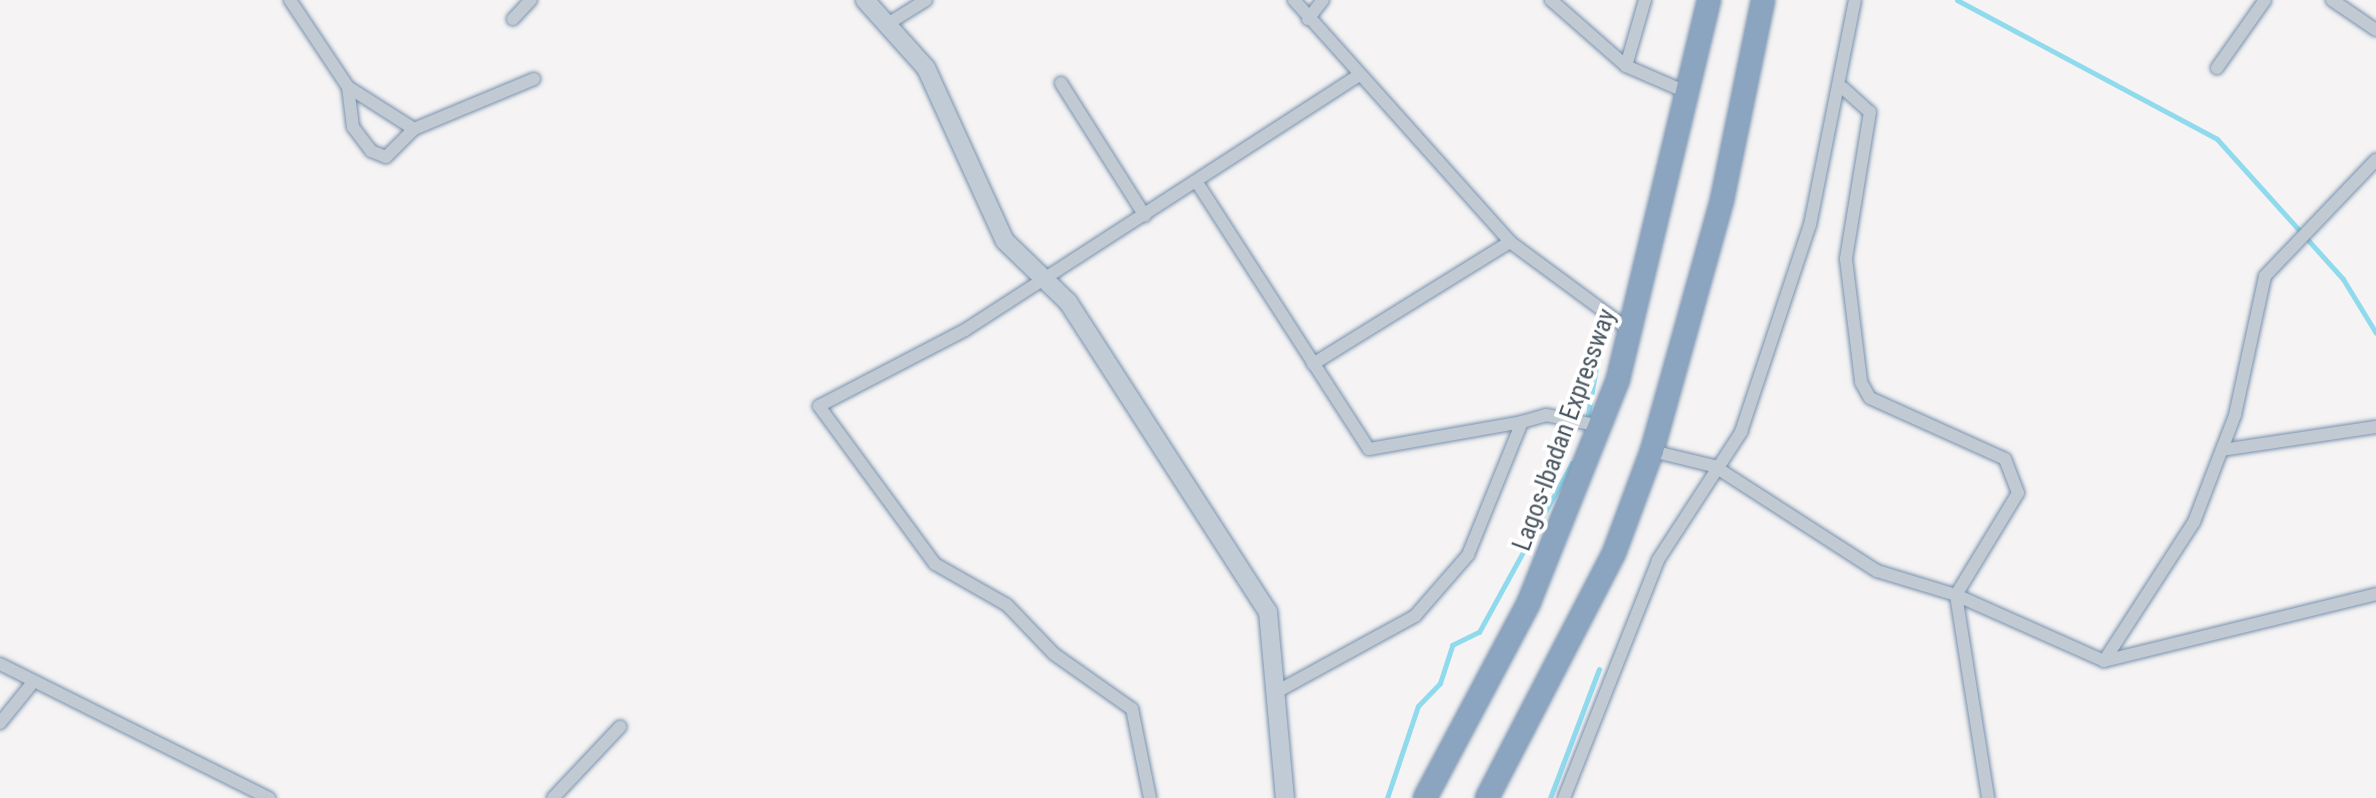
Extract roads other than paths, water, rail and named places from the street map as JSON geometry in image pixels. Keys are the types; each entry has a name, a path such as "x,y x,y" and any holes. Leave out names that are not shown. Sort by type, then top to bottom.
{"highway":[{"name":"Lagos-Ibadan Expressway","path":"1425,798 1529,602 1600,426 1632,332 1709,0"},
{"path":"1486,798 1614,553 1652,450 1722,200 1763,0"}],"street":[{"path":"290,0 348,87 414,129"},
{"path":"514,19 531,0"},
{"path":"866,0 926,68 992,222 1068,302 1268,612 1278,691 1284,798"},
{"path":"886,26 926,0"},
{"path":"1294,0 1357,76 1510,242 1632,332"},
{"path":"1308,19 1324,0"},
{"path":"1551,0 1626,66 1690,94"},
{"path":"1626,66 1645,0"},
{"path":"1564,798 1631,618 1714,466 1740,432 1843,88 1855,0"},
{"path":"2217,68 2264,0"},
{"path":"2332,0 2376,30"},
{"path":"1150,798 1132,709 1054,654 1007,605 935,564 819,406 966,330 1042,277 1198,184 1357,76"},
{"path":"348,87 353,128 371,150 386,158 414,129 534,79"},
{"path":"1061,82 1145,216"},
{"path":"1843,88 1870,112 1846,259 1861,382 1870,398 2005,459 2018,493 1956,595 1988,798"},
{"path":"2104,661 2194,522 2222,450 2265,276 2376,160"},
{"path":"1198,184 1369,449 1546,415 1600,426"},
{"path":"1313,364 1510,242"},
{"path":"1278,691 1414,616 1468,555 1522,422"},
{"path":"2222,450 2376,426"},
{"path":"1652,450 1714,466 1877,571 1956,595 2104,661 2376,594"},
{"path":"0,664 30,686 112,716 268,798"},
{"path":"0,723 30,686"},
{"path":"552,798 620,727"}],"waterway":[{"path":"1957,0 2217,139 2343,279 2376,333"},
{"path":"1587,420 1600,344"},
{"path":"1387,798 1418,706 1440,683 1452,645 1479,632 1572,463"},
{"path":"1550,798 1599,669"}]}
